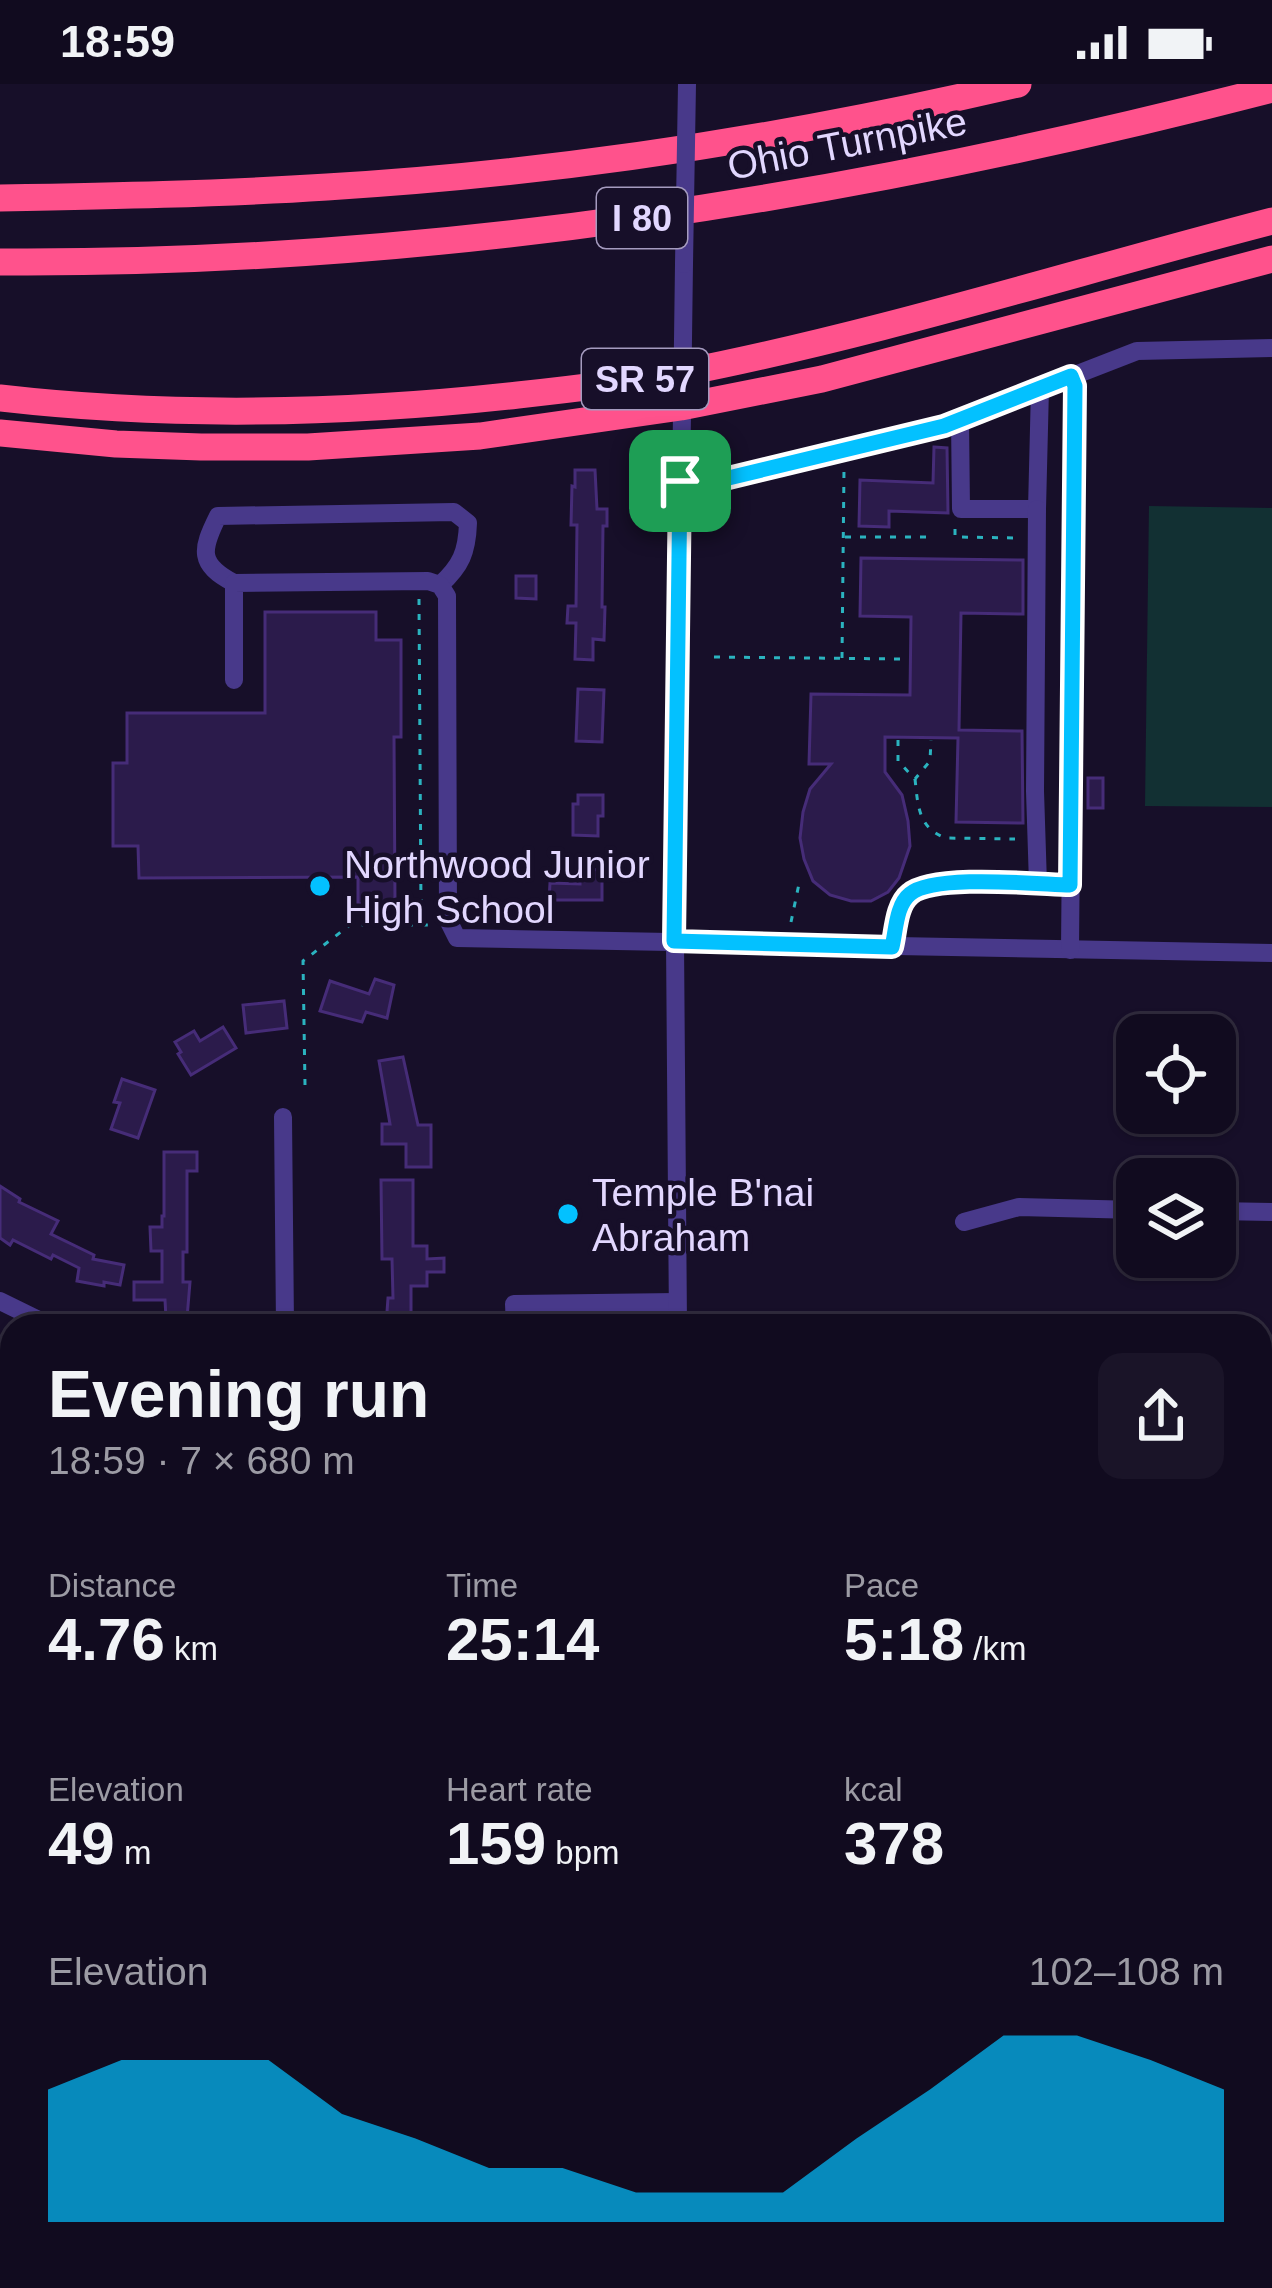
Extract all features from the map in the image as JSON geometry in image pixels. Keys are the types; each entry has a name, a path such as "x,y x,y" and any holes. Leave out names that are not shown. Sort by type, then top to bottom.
{"highway":[{"name":"Ohio Turnpike","path":"0,198 227,193 507,172 820,126 1018,84"},
{"name":"Ohio Turnpike","path":"0,262 262,255 431,243 621,221 941,167 1272,88"},
{"name":"SR 57","path":"0,398 144,410 309,412 614,384 681,373 910,318 1272,221"},
{"name":"SR 57","path":"0,434 201,447 332,446 480,436 681,407 822,379 1272,259"}],"street":[{"path":"678,1314 674,941 687,84"},
{"path":"680,481 716,481 944,426 1137,351 1272,348"},
{"path":"1070,950 1075,386 1071,376"},
{"path":"1038,884 1040,388"},
{"path":"960,419 961,509 1037,509"},
{"path":"440,585 458,569 467,550 468,523 454,512 218,516 208,536 205,556 215,573 235,583 428,581 440,585 447,596 453,932 892,947 1272,953"},
{"path":"235,583 235,680"},
{"path":"892,947 901,905 911,893 930,884 1070,885"},
{"path":"284,1117 285,1314"},
{"path":"964,1222 1019,1208 1116,1210"},
{"path":"1236,1211 1272,1212"},
{"path":"514,1314 514,1304 677,1302"}],"path":[{"path":"842,658 844,460"},
{"path":"844,537 926,537"},
{"path":"418,599 421,908"},
{"path":"714,657 901,659"},
{"path":"898,740 898,760 915,779 918,809 935,834 1029,839"},
{"path":"915,779 930,760 931,740"},
{"path":"791,922 800,879"},
{"path":"305,1084 303,961 350,926 453,932"}],"green space":[{"path":"1149,506 1272,508 1272,807 1145,806"}],"building":[{"path":"934,447 947,448 948,513 889,511 889,527 859,526 860,480 933,483"},
{"path":"575,470 595,470 597,509 607,509 607,526 603,526 604,640 593,639 593,660 575,659 576,623 567,623 568,606 576,606 577,525 571,525"},
{"path":"861,558 1023,560 1023,614 961,613 959,730 1022,731 1023,823 956,822 958,738 885,737 885,772 902,795 910,846 899,878 888,892 871,901 851,901 830,895 813,881 804,859 803,812 810,789 831,764 809,764 811,694 910,695 911,617 860,616"},
{"path":"516,576 536,576 536,599 516,598"},
{"path":"265,612 376,612 376,640 401,640 401,737 394,737 395,904 358,904 358,877 139,878 138,846 113,846 113,763 127,763 127,713 265,713"},
{"path":"578,689 604,690 602,742 576,741"},
{"path":"1088,778 1103,778 1103,808 1088,808"},
{"path":"578,795 603,795 598,836 573,835 573,804 578,804"},
{"path":"580,869 602,870 602,900 549,900 550,883 580,884"},
{"path":"375,979 394,985 387,1018 366,1012 362,1022 320,1011 330,981 369,994"},
{"path":"284,1001 287,1028 246,1033 243,1005"},
{"path":"223,1027 236,1048 191,1075 175,1042 194,1031 200,1041"},
{"path":"403,1057 418,1125 431,1125 431,1167 406,1167 406,1144 382,1144 382,1124 390,1124 379,1061"},
{"path":"122,1079 155,1090 138,1138 111,1129"},
{"path":"164,1152 197,1152 197,1171 187,1171 183,1282 190,1282 187,1314 166,1314 165,1300 134,1300 134,1282 162,1282 162,1251 151,1251 150,1227 162,1227"},
{"path":"381,1180 413,1180 413,1246 427,1246 427,1259 444,1258 444,1272 427,1272 427,1286 411,1286 411,1314 387,1314 388,1298 393,1298 392,1259 382,1259"},
{"path":"0,1186 19,1202 58,1221 51,1234 94,1255 93,1259 124,1265 120,1285 77,1281 79,1268 0,1238"}],"place":[{"name":"Northwood Junior High School","path":"320,886"},
{"name":"Temple B'nai Abraham","path":"568,1214"}],"route":[{"path":"1071,376 1075,386 1070,885 930,884 911,893 901,905 892,947 674,941 680,481 716,481 944,426 1071,376"}]}
